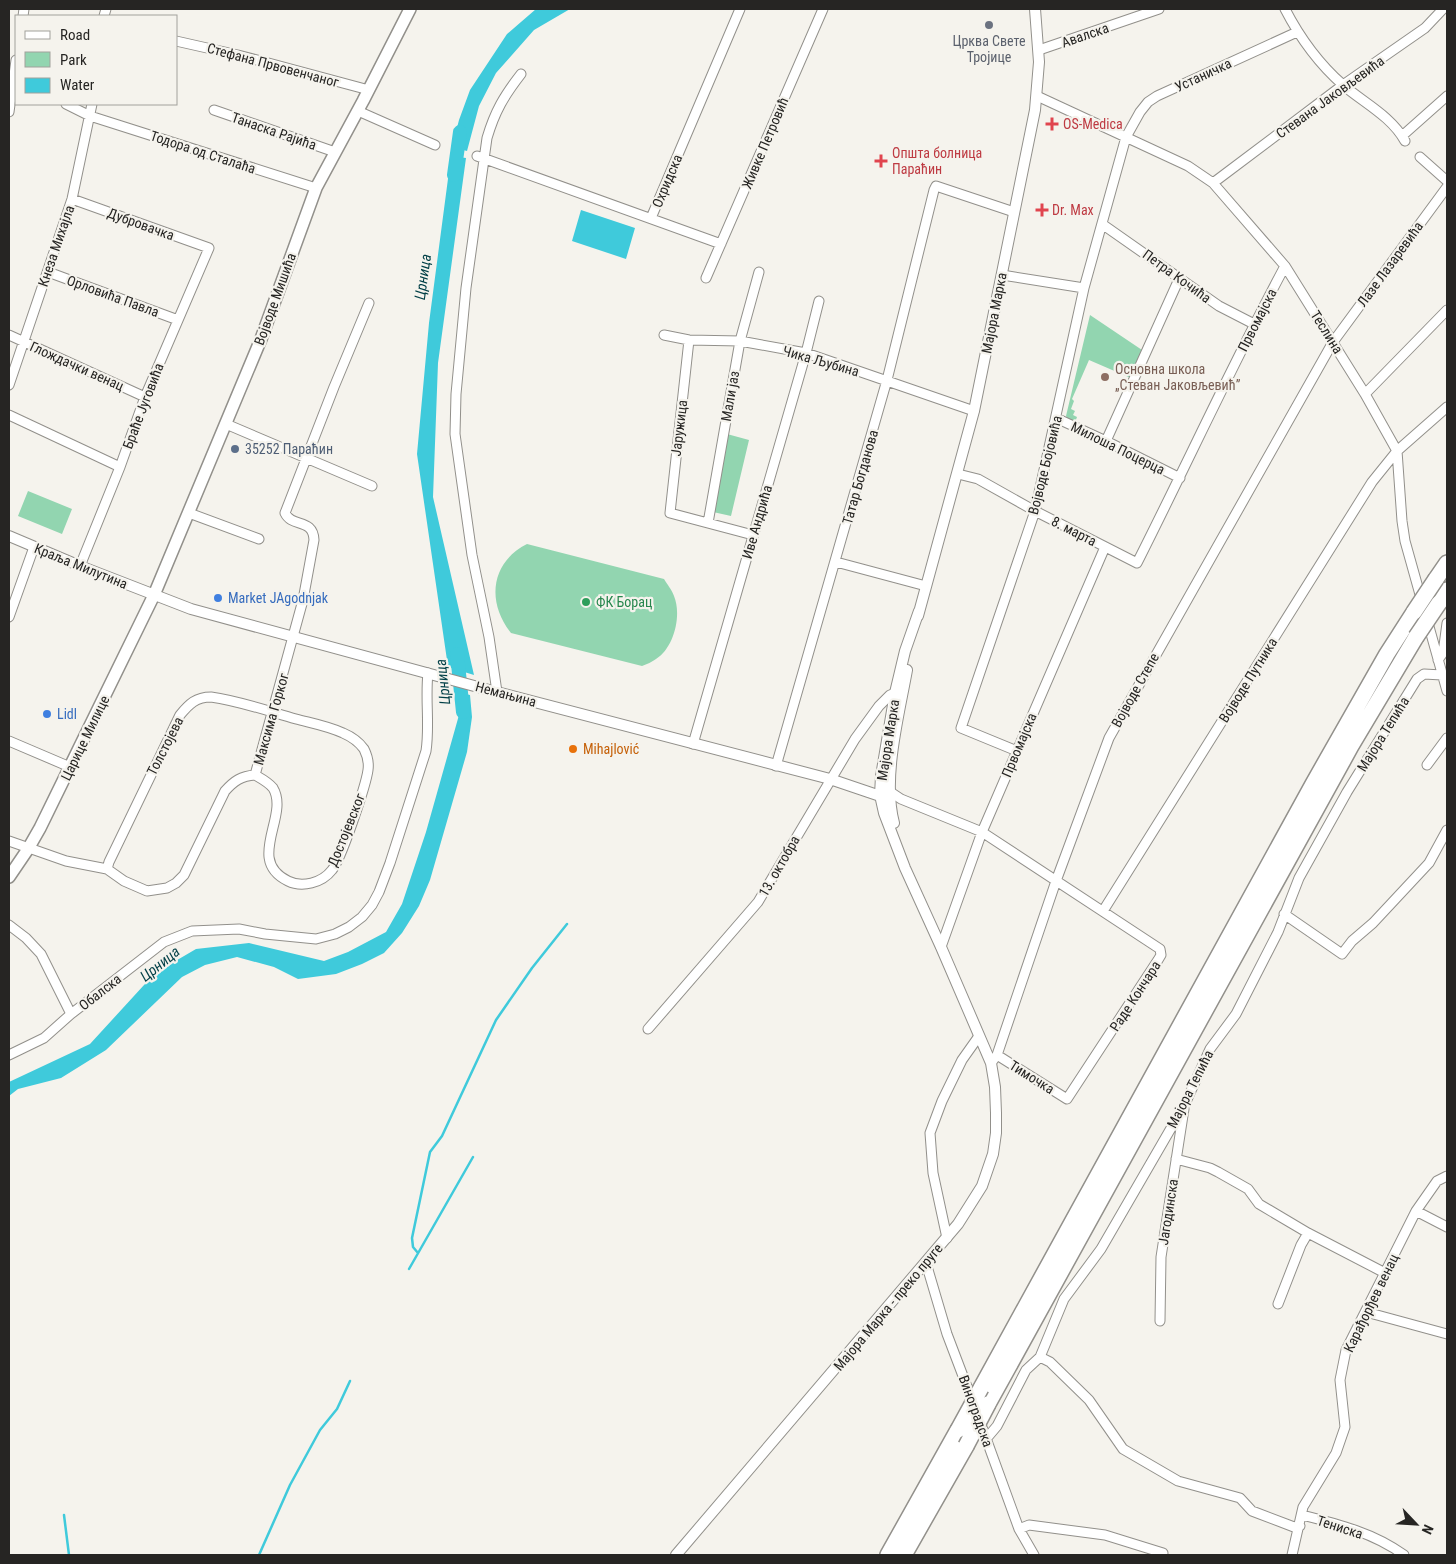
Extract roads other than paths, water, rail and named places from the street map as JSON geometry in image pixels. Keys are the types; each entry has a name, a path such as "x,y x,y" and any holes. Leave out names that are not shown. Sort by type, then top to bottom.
{"highway":[{"path":"888,1555 1313,784 1388,654 1447,563"},
{"path":"904,1555 966,1446 1351,746 1416,637 1447,590"}],"main road":[{"name":"Војводе Мишића","path":"154,595 261,339 316,188 410,9"},
{"name":"Царице Милице","path":"9,877 28,849 154,595"}],"street":[{"name":"Охридска","path":"481,157 651,218 740,9"},
{"name":"Живке Петровић","path":"706,278 823,9"},
{"name":"Мајора Марка","path":"972,1020 905,868 884,793 895,693 905,651 919,611 958,474 974,410 1037,96 1039,50 1035,9"},
{"name":"Авалска","path":"1039,50 1159,9"},
{"path":"1285,9 1297,32 1318,61 1344,85 1379,112 1404,138 1447,96"},
{"name":"Стевана Јаковљевића","path":"1213,183 1344,85 1425,28 1443,9"},
{"name":"Устаничка","path":"1126,137 1140,112 1148,102 1157,96 1297,32"},
{"name":"Стефана Првовенчаног","path":"178,41 238,55 368,90"},
{"path":"9,112 15,69"},
{"path":"493,691 489,637 472,555 455,434 456,394 481,157 502,98 521,74"},
{"name":"Теслина","path":"1037,96 1188,166 1213,183 1285,266 1365,394 1397,451 1405,541 1447,691"},
{"name":"Тодора од Сталаћа","path":"68,105 90,116 316,188"},
{"name":"Кнеза Михајла","path":"9,386 72,199 92,105"},
{"name":"Танаска Рајића","path":"214,110 335,152"},
{"path":"358,111 435,145"},
{"name":"Војводе Бојовића","path":"1017,751 961,728 1034,511 1084,288 1126,137"},
{"path":"1420,157 1447,181"},
{"name":"Татар Богданова","path":"776,766 887,380 936,186 1014,212"},
{"name":"Лазе Лазаревића","path":"1333,342 1447,187"},
{"name":"Дубровачка","path":"72,199 209,248"},
{"path":"651,218 721,244"},
{"name":"Петра Кочића","path":"1102,224 1219,306 1254,324"},
{"name":"Браће Југовића","path":"80,566 120,467 145,397 209,248"},
{"name":"Првомајска","path":"1137,563 1254,324 1285,266"},
{"name":"Орловића Павла","path":"48,272 178,320"},
{"name":"Мали јаз","path":"708,522 740,341 759,272"},
{"path":"1002,275 1084,288"},
{"path":"1106,441 1179,279"},
{"name":"Иве Андрића","path":"693,744 806,354 819,301"},
{"path":"306,458 369,304"},
{"path":"1365,394 1447,310"},
{"name":"Глождачки венац","path":"9,335 145,397"},
{"name":"Чика Љубина","path":"664,335 689,340 740,341 806,354 974,410"},
{"name":"Јаружица","path":"689,340 669,511 673,515 708,522"},
{"name":"Војводе Степе","path":"994,1059 1108,738 1333,342"},
{"name":"Војводе Путника","path":"1103,911 1372,482 1397,451 1447,407"},
{"path":"9,415 120,467"},
{"name":"Милоша Поцерца","path":"1056,418 1180,478"},
{"path":"226,424 372,486"},
{"name":"Максима Горког","path":"9,841 28,849 76,863 107,869 124,881 146,891 167,888 184,875 225,791 233,782 244,776 255,775 294,636 314,540 314,532 310,528 290,519 285,513 306,458"},
{"name":"8. марта","path":"958,474 978,480 1034,511 1137,563"},
{"path":"189,512 259,539"},
{"path":"708,522 753,535"},
{"name":"Краља Милутина","path":"9,536 154,595"},
{"name":"Првомајска","path":"941,947 982,832 1105,546"},
{"path":"9,617 34,547"},
{"path":"836,562 926,586"},
{"name":"Немањина","path":"154,595 191,609 430,674 884,793"},
{"name":"Мајора Марка","path":"884,793 919,611"},
{"path":"1438,660 1443,653 1447,623"},
{"name":"Обалска","path":"9,1055 44,1038 71,1014 164,942 192,931 239,929 265,934 316,939 335,934 349,927 362,917 372,905 379,892 426,751 428,735 426,697 430,674"},
{"name":"Мајора Тепића","path":"986,1439 997,1426 1026,1370 1040,1357 1064,1300 1101,1249 1185,1104 1210,1049 1236,1014 1278,932 1298,878 1347,792 1417,679 1424,674 1442,675"},
{"name":"13. октобра","path":"648,1029 758,902 855,739 878,706 895,693"},
{"name":"Толстојева","path":"107,869 180,715 188,706 202,697 212,696 273,712"},
{"name":"Достојевског","path":"255,775 266,781 273,789 277,802 269,838 269,856 272,867 278,875 288,882 298,884 306,885 324,877 332,870 340,855 364,784 368,770 368,758 363,748 344,733 273,712"},
{"path":"1427,765 1447,738"},
{"path":"9,741 70,767"},
{"name":"Раде Кончара","path":"884,793 982,832 1160,949 1161,955 1068,1099"},
{"path":"1284,914 1342,954 1428,863 1447,830"},
{"path":"9,925 41,954 71,1014"},
{"name":"Мајора Марка - преко пруге","path":"676,1555 926,1263 963,1216 982,1186 993,1154 996,1113 994,1059 979,1036 972,1020"},
{"path":"946,1238 933,1173 930,1133 942,1101 962,1060 979,1036"},
{"name":"Тимочка","path":"994,1059 1068,1099"},
{"name":"Јагодинска","path":"1160,1321 1161,1257 1185,1104"},
{"path":"1176,1159 1210,1168 1248,1189 1258,1204 1308,1233 1385,1273"},
{"name":"Карађорђев венац","path":"1292,1555 1303,1508 1336,1453 1345,1426 1340,1380 1346,1350 1416,1211 1437,1181 1447,1176"},
{"path":"1416,1211 1447,1227"},
{"path":"1278,1304 1301,1245 1308,1233"},
{"name":"Виноградска","path":"926,1263 948,1334 1018,1529 1034,1555"},
{"path":"1366,1312 1447,1334"},
{"path":"1040,1357 1050,1362 1089,1400 1123,1449 1178,1481 1240,1498 1252,1512 1294,1527 1300,1526"},
{"name":"Тениска","path":"1302,1515 1355,1529 1396,1549 1404,1555"},
{"path":"1018,1529 1029,1525 1105,1535 1163,1553"}],"water":[{"path":"536,9 570,9 534,30 496,73 479,106 467,151 452,147 470,90 507,34"},
{"path":"451,156 466,158 438,363 433,497 474,675 448,667 417,454 429,323"},
{"path":"581,210 635,228 626,259 572,241"},
{"path":"457,692 470,695 472,717 467,752 430,880 419,906 402,933 384,953 336,974 298,979 274,967 237,957 205,965 182,977 106,1050 61,1078 18,1089 9,1096 9,1082 90,1044 155,973 196,949 249,943 324,961 348,952 386,932 402,904 426,832 459,715"}],"waterway":[{"name":"Црница","path":"454,175 460,132"},
{"name":"Црница","path":"457,654 463,712"},
{"path":"418,1253 413,1247 412,1238 430,1152 442,1136 496,1020 532,968 567,924"},
{"path":"409,1269 473,1157"},
{"path":"259,1555 290,1485 320,1430 337,1409 350,1381"},
{"name":"Црница","path":"64,1515 69,1555"}],"place":[{"name":"Црква Свете Тројице","path":"989,25"},
{"name":"OS-Medica","path":"1052,124"},
{"name":"Општа болница Параћин","path":"881,161"},
{"name":"Dr. Max","path":"1042,210"},
{"name":"Основна школа „Стеван Јаковљевић”","path":"1105,377"},
{"name":"35252 Параћин","path":"235,449"},
{"name":"Market JAgodnjak","path":"218,598"},
{"name":"ФК Борац","path":"586,602"},
{"name":"Lidl","path":"47,714"},
{"name":"Mihajlović","path":"573,749"}]}
